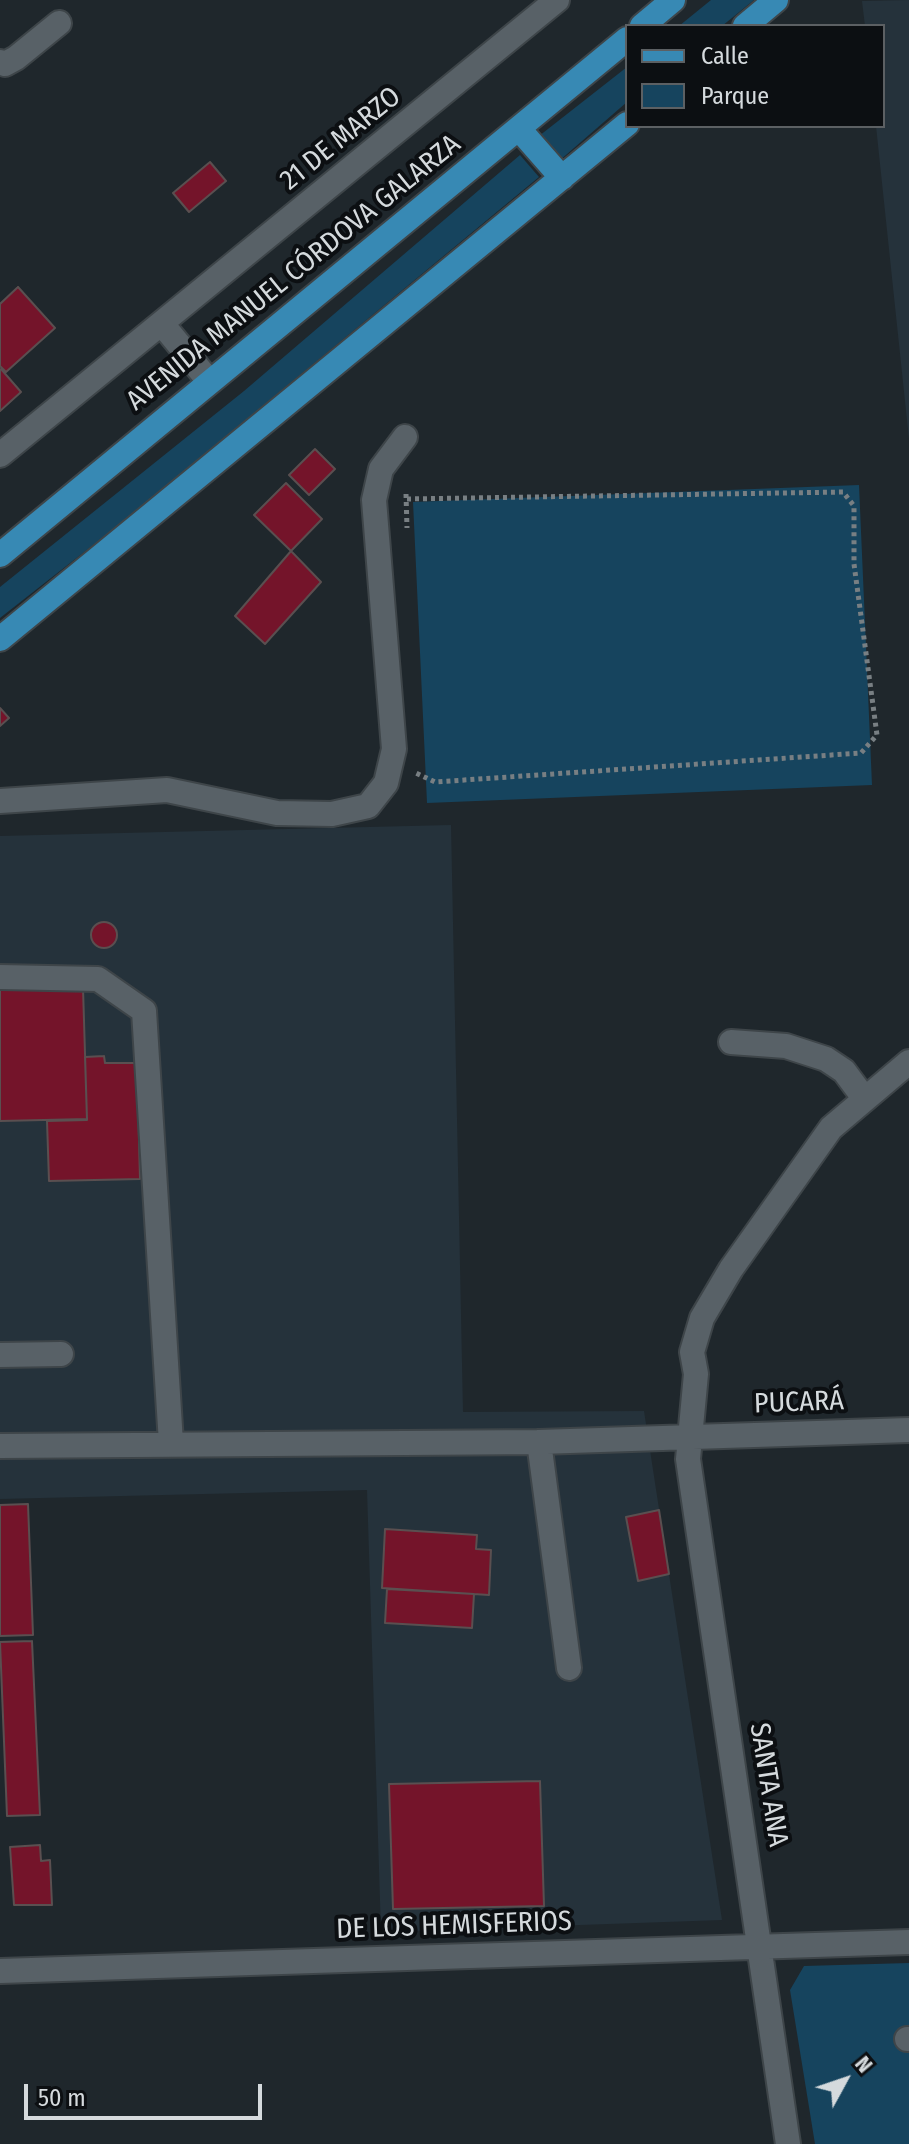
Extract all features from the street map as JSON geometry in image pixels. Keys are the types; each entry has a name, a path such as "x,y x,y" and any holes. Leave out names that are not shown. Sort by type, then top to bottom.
{"main road":[{"path":"644,24 673,0"},
{"path":"747,24 776,0"},
{"name":"AVENIDA MANUEL CÓRDOVA GALARZA","path":"0,555 625,41"},
{"path":"0,639 625,126"},
{"path":"519,129 562,178"}],"street":[{"name":"21 DE MARZO","path":"0,455 162,324 531,8 557,0"},
{"path":"0,62 5,64 16,58 59,23"},
{"path":"162,324 209,381"},
{"path":"0,801 167,790 277,813 332,814 368,806 386,783 394,749 374,500 381,469 405,437"},
{"path":"0,977 98,979 124,994 144,1011 171,1443"},
{"path":"731,1042 765,1042 826,1059 844,1071 864,1098"},
{"name":"SANTA ANA","path":"788,2144 762,1946 691,1475 690,1435 696,1374 692,1352 702,1318 731,1269 831,1128 909,1062"},
{"path":"0,1355 61,1354"},
{"name":"PUCARÁ","path":"0,1446 539,1442 909,1430"},
{"path":"539,1442 569,1668"},
{"name":"DE LOS HEMISFERIOS","path":"0,1971 909,1942"}],"path":[{"path":"406,483 407,531"},
{"path":"407,499 843,492 854,506 854,564 877,735 861,753 466,780 435,782 417,776 414,765"}],"shaded area":[{"path":"909,0 909,439 876,128 885,128 885,24 865,24 862,1"},
{"path":"451,825 463,1412 644,1411 722,1920 381,1932 367,1490 0,1499 0,836"}],"green space":[{"path":"711,0 754,0 724,24 681,24"},
{"path":"625,69 625,104 559,161 539,136"},
{"path":"520,155 539,177 125,520 0,618 0,587 244,391"},
{"path":"859,485 872,785 427,803 413,502"},
{"path":"909,1963 909,2144 815,2144 790,1990 804,1966"}],"building":[{"path":"210,162 226,181 189,212 173,193"},
{"path":"18,287 55,328 6,372 0,366 0,304"},
{"path":"0,370 21,392 0,411"},
{"path":"315,449 335,469 309,495 289,475"},
{"path":"286,483 322,519 291,551 254,515"},
{"path":"291,551 321,582 265,644 235,616"},
{"path":"0,708 9,718 0,726"},
{"path":"104,922 113,926 117,935 113,944 104,948 95,944 91,935 95,926"},
{"path":"83,988 87,1119 0,1121 0,990"},
{"path":"104,1056 105,1063 137,1063 140,1179 49,1181 47,1121 87,1120 85,1057"},
{"path":"28,1504 33,1635 0,1636 0,1505"},
{"path":"659,1510 669,1574 638,1581 626,1517"},
{"path":"385,1529 477,1535 476,1549 491,1550 489,1595 382,1588"},
{"path":"387,1589 474,1594 472,1628 385,1623"},
{"path":"32,1641 40,1815 7,1816 0,1642"},
{"path":"540,1781 544,1906 393,1909 389,1784"},
{"path":"40,1845 41,1861 50,1860 52,1905 14,1905 10,1847"}]}
